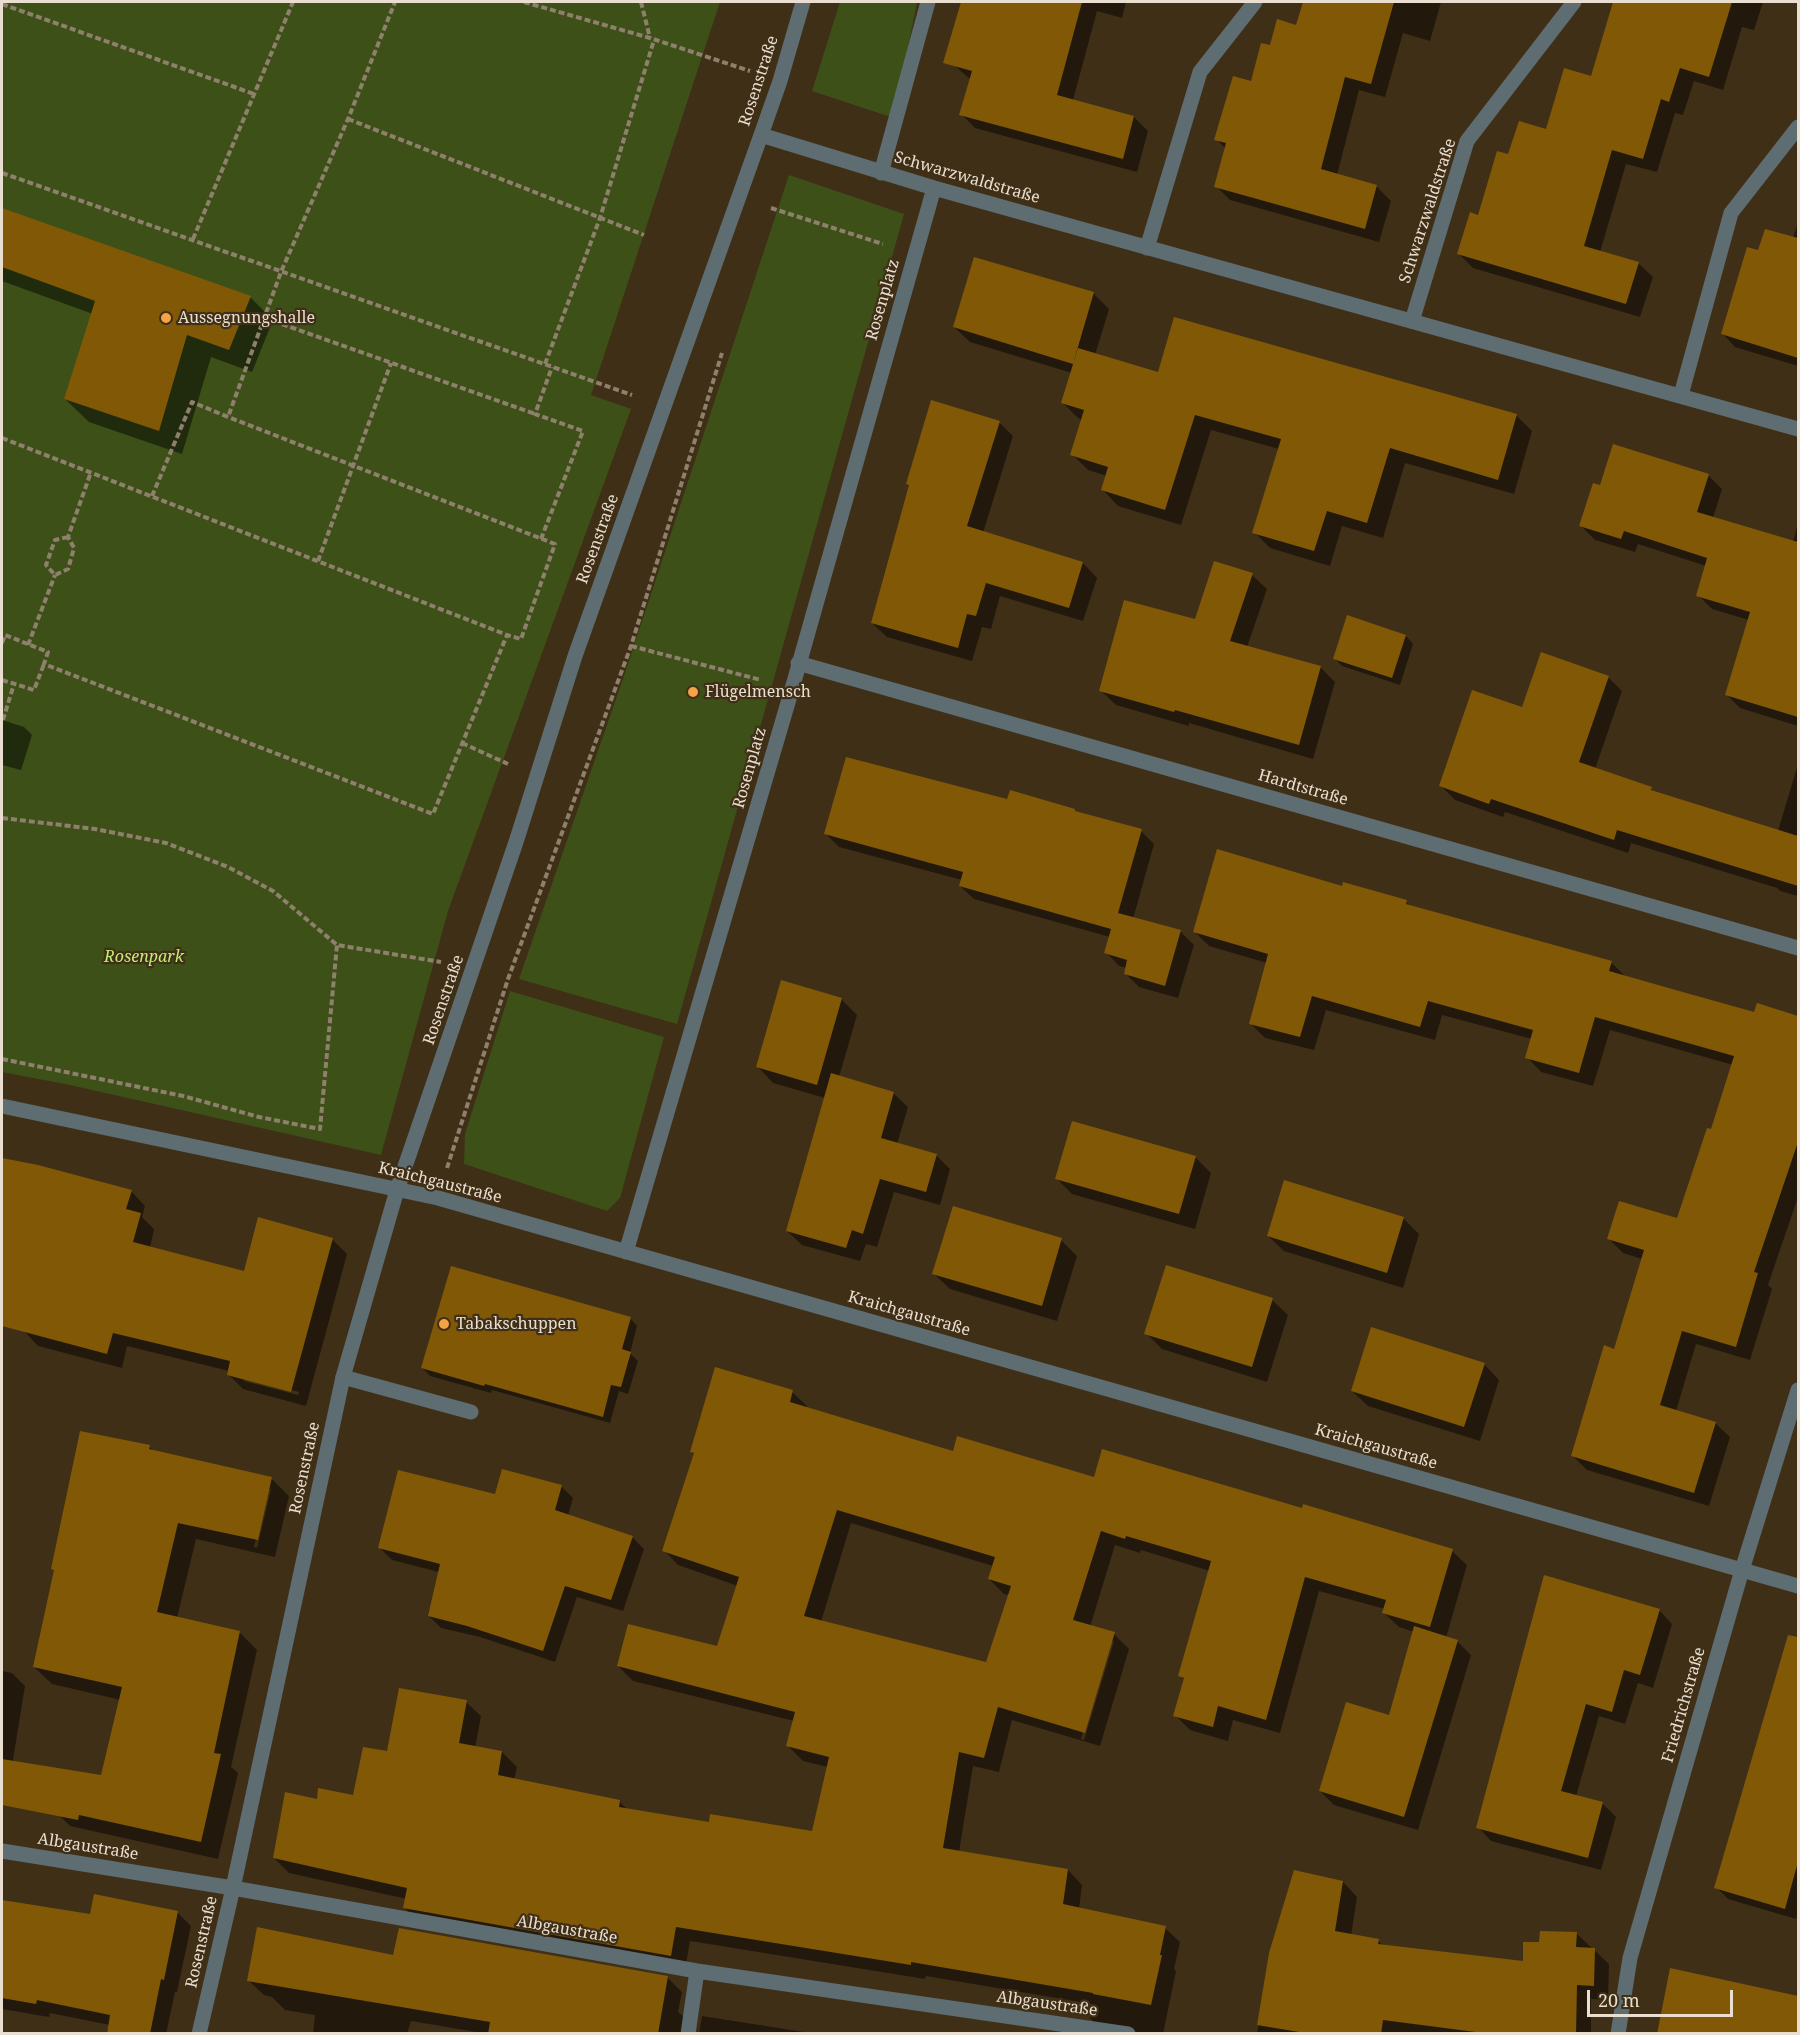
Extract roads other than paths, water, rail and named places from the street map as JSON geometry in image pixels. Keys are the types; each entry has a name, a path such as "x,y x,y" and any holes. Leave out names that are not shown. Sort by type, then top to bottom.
{"street":[{"name":"Rosenstraße","path":"199,2034 233,1888 343,1377 397,1190 474,967 575,656 780,81 803,2"},
{"name":"Schwarzwaldstraße","path":"881,173 928,2"},
{"path":"1147,248 1200,72 1255,2"},
{"name":"Schwarzwaldstraße","path":"1412,321 1467,141 1575,2"},
{"path":"1681,395 1731,213 1798,127"},
{"name":"Schwarzwaldstraße","path":"761,135 881,173 1798,429"},
{"name":"Rosenplatz","path":"626,1252 792,689 934,188"},
{"name":"Hardtstraße","path":"798,663 1798,948"},
{"name":"Kraichgaustraße","path":"2,1106 438,1198 1798,1586"},
{"path":"343,1377 471,1412"},
{"name":"Friedrichstraße","path":"1618,2034 1630,1958 1742,1570 1798,1390"},
{"name":"Albgaustraße","path":"2,1851 233,1888 697,1971 1128,2034"},
{"path":"688,2034 697,1971"}],"place":[{"name":"Aussegnungshalle","path":"166,318"},
{"name":"Flügelmensch","path":"693,692"},
{"name":"Tabakschuppen","path":"444,1324"}],"park label":[{"name":"Rosenpark","path":"144,957"}]}
